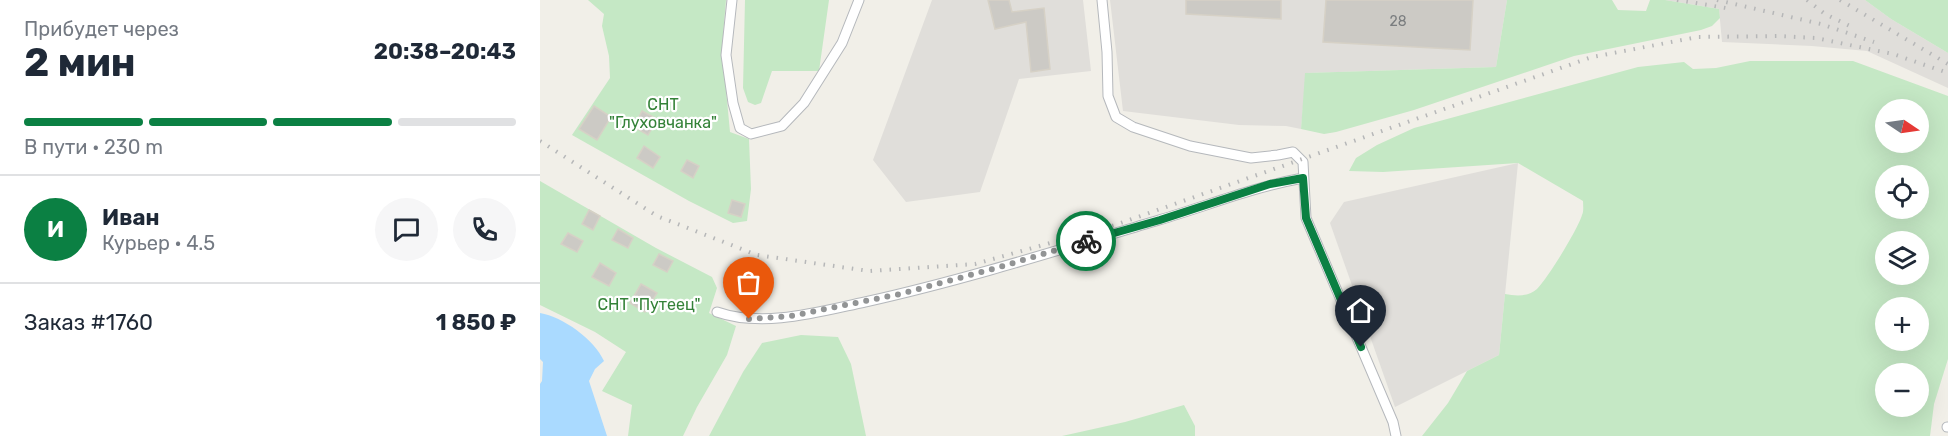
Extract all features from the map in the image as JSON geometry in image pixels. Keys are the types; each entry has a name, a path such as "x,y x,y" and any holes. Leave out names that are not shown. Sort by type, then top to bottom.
{"street":[{"path":"732,0 726,55 733,103 740,128 752,134 782,126 804,103 842,43 860,0"},
{"path":"1102,0 1108,96 1116,117 1133,127 1190,146 1251,158 1293,152 1303,162 1306,218 1393,422 1396,436"},
{"path":"717,312 749,319 791,316 900,294 1160,220 1270,184 1303,178"}],"shaded area":[{"path":"932,0 1083,0 1091,71 1019,79 980,192 906,202 873,160"},
{"path":"1110,0 1507,0 1496,67 1306,73 1301,129 1286,126 1239,125 1123,111"},
{"path":"1665,0 1865,0 1891,19 1948,53 1948,88 1867,51 1722,42 1719,9"},
{"path":"1518,163 1499,355 1395,407 1330,223 1344,202"}],"green space":[{"name":"СНТ \"Глуховчанка\"","path":"588,0 726,0 722,47 730,132 749,139 751,189 747,221 733,223 572,135 610,78 609,56 602,26 604,14"},
{"path":"745,0 829,0 819,71 772,71 761,103 755,105 748,102 743,88"},
{"path":"1507,0 1612,0 1618,10 1646,11 1650,0 1665,0 1719,9 1720,18 1712,26 1701,30 1574,56 1414,110 1336,132 1324,134 1301,129 1305,73 1496,67"},
{"path":"1865,0 1948,0 1948,53 1891,19"},
{"path":"1750,61 1853,61 1948,96 1948,359 1934,404 1930,436 1422,436 1448,403 1467,371 1499,355 1505,294 1526,295 1537,289 1575,231 1583,213 1583,201 1518,163 1383,172 1349,171 1356,158 1377,145 1414,128 1638,67 1684,62 1693,69 1716,68"},
{"name":"СНТ \"Путеец\"","path":"540,181 656,248 712,277 717,288 709,313 736,326 727,355 683,436 628,436 632,405 602,391 626,352 595,332 540,305"},
{"path":"801,335 838,337 851,364 866,436 709,436 743,372 762,343"},
{"path":"1184,405 1195,426 1195,436 1062,436 1125,422"}],"water":[{"path":"540,313 558,319 577,330 593,345 604,361 595,369 589,381 607,436 540,436 540,384 543,362 540,359"}],"building":[{"path":"988,0 1009,0 1012,12 1044,8 1050,69 1031,72 1026,22 995,29"},
{"path":"1186,0 1281,0 1281,19 1186,14"},
{"path":"1326,0 1473,0 1470,50 1323,42"},
{"path":"594,106 611,117 597,140 579,129"},
{"path":"642,111 657,119 648,135 634,127"},
{"path":"644,146 660,157 653,168 637,158"},
{"path":"687,160 699,166 693,178 681,171"},
{"path":"732,200 745,204 741,217 728,213"},
{"path":"589,210 600,216 593,230 582,224"},
{"path":"618,229 633,238 628,248 612,240"},
{"path":"568,233 583,241 577,252 561,244"},
{"path":"659,254 673,261 667,272 653,265"},
{"path":"600,263 616,273 609,286 592,277"},
{"path":"641,284 657,293 645,312 630,303"}],"railway":[{"path":"1677,0 1726,8"},
{"path":"1717,0 1821,24 1874,42"},
{"path":"1807,0 1825,14 1852,27"},
{"path":"1840,0 1948,64"},
{"path":"540,141 657,216 757,255 869,271 975,264 1115,225 1592,57 1698,37 1816,38 1893,54 1948,73"}],"way so far":[{"path":"749,319 791,316 900,294 1086,241"}],"route":[{"path":"1086,241 1160,220 1270,184 1303,178 1306,218 1361,347"}]}
